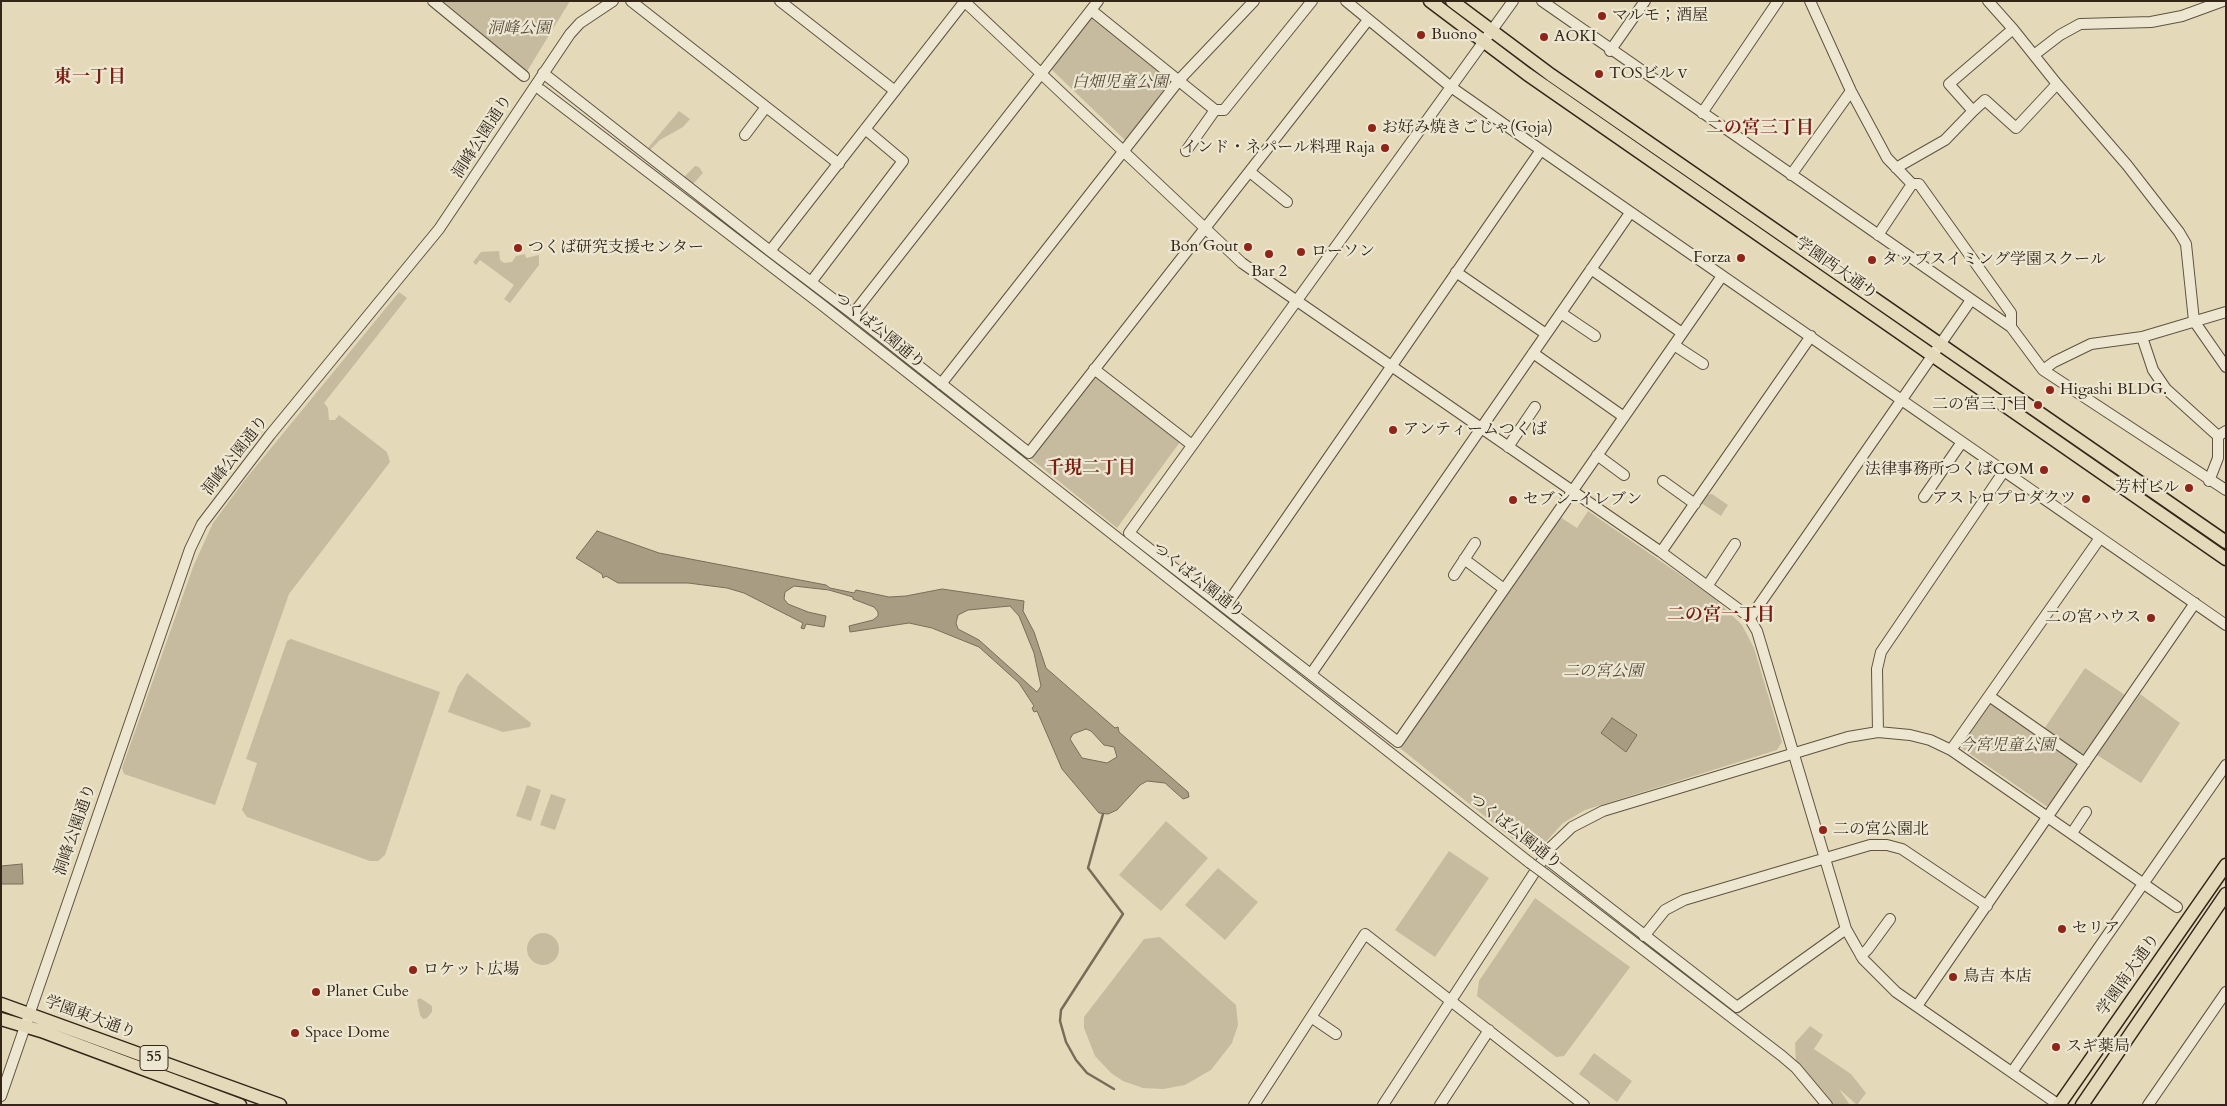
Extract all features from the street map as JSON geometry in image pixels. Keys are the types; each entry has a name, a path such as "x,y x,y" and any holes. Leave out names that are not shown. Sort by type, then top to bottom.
{"main road":[{"name":"学園西大通り","path":"1430,1 1488,37 1940,344 2226,542"},
{"name":"学園西大通り","path":"1452,1 1488,37 1932,355 2226,559"},
{"name":"学園南大通り","path":"2059,1105 2226,865"},
{"name":"学園南大通り","path":"2082,1105 2226,894"},
{"name":"学園東大通り","path":"1,1004 280,1105"},
{"name":"学園東大通り","path":"1,1019 25,1026 240,1105"}],"street":[{"path":"433,1 524,76"},
{"name":"洞峰公園通り","path":"1,1096 190,549 202,524 270,435 439,229 542,73 580,23 613,1"},
{"path":"631,1 839,164"},
{"path":"780,1 895,91"},
{"path":"770,251 964,1 1242,262 1661,552 1750,618 1757,631 1846,929 1861,956 1883,982 2059,1105"},
{"path":"941,384 1180,79 1254,1"},
{"path":"853,314 1095,5 1216,110 1224,110 1312,1"},
{"path":"1346,1 1452,87 1630,213 1811,336 2226,625"},
{"path":"1513,1 1129,533 1398,742 1722,276"},
{"path":"1542,1 1610,51 2011,327 2043,370 2209,481 2224,488"},
{"path":"1610,51 1645,1"},
{"path":"1702,113 1778,1"},
{"path":"1810,1 1851,91 1887,158 1912,184 1919,184 1935,204 2011,313 2011,327"},
{"path":"1988,1 2013,28 2057,84 2127,165 2179,232 2186,244 2194,321 2226,367"},
{"path":"2034,55 2060,35 2080,24 2151,22 2182,16 2224,1"},
{"path":"542,73 1029,453 1368,20"},
{"path":"1972,111 1949,84 2013,28"},
{"path":"1896,168 1945,140 1985,100 2016,128 2057,84"},
{"name":"つくば公園通り","path":"541,90 830,310 1530,863 1782,1056 1796,1068 1827,1105"},
{"path":"1791,175 1851,91"},
{"path":"745,135 766,107"},
{"path":"1186,151 1216,110"},
{"path":"811,282 904,161 866,129"},
{"path":"1225,607 1541,150"},
{"path":"1250,172 1287,202"},
{"path":"1878,235 1912,184"},
{"path":"1311,674 1630,213"},
{"path":"1591,270 1682,333"},
{"path":"1456,272 1546,334"},
{"path":"1750,618 1971,300"},
{"path":"2043,370 2054,362 2091,344 2142,337 2226,312"},
{"path":"1561,313 1595,336"},
{"path":"1661,552 1811,336"},
{"path":"2142,337 2153,370 2166,389 2222,434 2218,458 2209,481"},
{"path":"1674,345 1702,364"},
{"path":"1533,353 1624,417"},
{"path":"1094,369 1192,445"},
{"path":"1508,447 1535,407"},
{"path":"1924,497 1962,442"},
{"path":"1597,456 1624,475"},
{"path":"1878,732 1877,669 1881,652 2004,471"},
{"path":"1663,481 1695,504"},
{"path":"1952,750 2100,538"},
{"path":"1454,576 1474,543"},
{"path":"1708,585 1735,544"},
{"path":"1464,559 1504,589"},
{"path":"1917,1006 2195,603"},
{"path":"1989,696 2085,763"},
{"path":"1383,1105 1544,857 1565,832 1599,813 1848,738 1878,732 1919,737 1952,750 2144,882 2177,907"},
{"path":"2012,1072 2226,765"},
{"path":"2072,833 2086,812"},
{"path":"1644,936 1665,910 1684,900 1870,845 1895,847 1915,856 1986,906"},
{"path":"1544,857 1737,1007 1846,929"},
{"path":"1861,956 1868,950 1890,919"},
{"path":"1254,1105 1366,934 1584,1105"},
{"path":"2148,1105 2226,992"},
{"path":"1311,1017 1336,1034"},
{"path":"1440,1105 1489,1030"}],"green space":[{"name":"洞峰公園","path":"441,1 570,1 526,73"},
{"name":"白畑児童公園","path":"1090,17 1096,17 1173,82 1126,141 1050,68"},
{"path":"679,111 690,119 683,127 660,140 649,151 647,149"},
{"path":"695,166 699,167 703,173 693,184 684,177"},
{"path":"499,251 500,260 504,263 512,262 516,256 525,254 526,258 539,255 539,265 510,303 504,299 514,285 480,260 476,265 473,262 481,252"},
{"path":"399,292 407,298 324,403 328,408 329,420 335,420 339,415 387,452 390,462 289,594 215,805 124,774 122,768 193,567 213,523 244,481"},
{"path":"1098,377 1180,442 1117,528 1030,458 1093,378"},
{"path":"1712,494 1728,505 1721,516 1701,503 1706,495"},
{"name":"二の宮公園","path":"1588,511 1714,598 1742,625 1754,648 1782,742 1777,750 1585,810 1563,823 1544,844 1527,833 1518,843 1400,748 1560,517 1577,528"},
{"path":"291,639 440,692 385,855 378,861 370,861 247,817 242,810 257,763 246,759 287,641"},
{"path":"2085,668 2125,695 2085,754 2081,755 2044,729"},
{"path":"467,673 531,723 530,727 503,732 448,712 458,686"},
{"path":"2140,694 2180,723 2141,783 2097,755"},
{"name":"今宮児童公園","path":"1994,704 2077,761 2077,765 2050,806 2046,806 1963,749 1961,745 1988,705"},
{"path":"527,785 541,790 531,821 516,816"},
{"path":"551,794 566,799 555,830 540,825"},
{"path":"1166,821 1208,858 1161,911 1119,875"},
{"path":"1449,851 1489,878 1435,957 1395,930"},
{"path":"1218,868 1258,902 1225,940 1185,905"},
{"path":"1535,898 1630,967 1564,1056 1556,1057 1477,996 1479,981"},
{"path":"543,933 554,938 559,949 554,960 543,965 532,960 527,949 532,938"},
{"path":"1160,937 1236,1005 1238,1025 1232,1043 1211,1070 1185,1085 1163,1089 1143,1088 1123,1081 1111,1073 1095,1056 1084,1028 1084,1017 1144,939"},
{"path":"420,998 432,1006 432,1012 427,1018 423,1019 420,1015 417,1000"},
{"path":"1810,1026 1823,1035 1814,1049 1851,1074 1866,1093 1857,1105 1839,1089 1850,1105 1831,1105 1796,1063 1795,1043"},
{"path":"1594,1053 1632,1081 1617,1102 1579,1074"}],"shaded area":[{"path":"597,531 659,553 826,585 830,588 854,593 856,590 889,597 906,596 942,589 1024,601 1023,611 1034,632 1046,668 1115,728 1118,727 1119,732 1188,792 1189,797 1183,799 1165,783 1147,781 1140,785 1117,810 1108,814 1099,813 1062,769 1037,711 1034,712 1032,708 1034,706 1019,683 979,647 932,628 909,623 850,632 849,626 873,620 878,616 878,612 874,607 853,599 853,597 829,590 794,586 785,592 784,599 788,604 808,612 826,616 824,627 806,624 804,629 801,628 803,623 744,593 727,588 688,583 618,583 606,576 603,578 602,574 576,558","holes":["1010,606 1019,616 1034,653 1041,686 1037,692 979,640 958,629 956,623 958,615 968,610","1086,729 1091,731 1104,745 1114,747 1117,757 1107,763 1082,758 1070,739 1073,734"]},
{"path":"1612,718 1637,735 1626,752 1601,733"},
{"path":"22,864 23,884 1,884 1,866"}],"waterway":[{"path":"1103,814 1088,868 1123,914 1061,1010 1060,1021 1066,1042 1076,1060 1087,1073 1114,1089"}],"place":[{"name":"マルモ；酒屋","path":"1602,16"},
{"name":"Buono","path":"1421,35"},
{"name":"AOKI","path":"1544,37"},
{"name":"TOSビルⅴ","path":"1599,74"},
{"name":"お好み焼きごじゃ(Goja)","path":"1372,128"},
{"name":"インド・ネパール料理 Raja","path":"1385,148"},
{"name":"Bon Gout","path":"1248,247"},
{"name":"つくば研究支援センター","path":"518,248"},
{"name":"ローソン","path":"1301,252"},
{"name":"Bar 2","path":"1269,254"},
{"name":"Forza","path":"1741,258"},
{"name":"タップスイミング学園スクール","path":"1872,260"},
{"name":"Higashi BLDG.","path":"2050,390"},
{"name":"二の宮三丁目","path":"2038,405"},
{"name":"アンティームつくば","path":"1393,430"},
{"name":"法律事務所つくばCOM","path":"2044,470"},
{"name":"芳村ビル","path":"2189,488"},
{"name":"アストロプロダクツ","path":"2086,499"},
{"name":"セブン-イレブン","path":"1513,500"},
{"name":"二の宮ハウス","path":"2151,618"},
{"name":"二の宮公園北","path":"1823,830"},
{"name":"セリア","path":"2062,929"},
{"name":"ロケット広場","path":"413,970"},
{"name":"鳥吉 本店","path":"1953,977"},
{"name":"Planet Cube","path":"316,992"},
{"name":"Space Dome","path":"295,1033"},
{"name":"スギ薬局","path":"2056,1047"}],"district":[{"name":"東一丁目","path":"90,78"},
{"name":"二の宮三丁目","path":"1760,129"},
{"name":"千現二丁目","path":"1091,469"},
{"name":"二の宮一丁目","path":"1721,616"}]}
